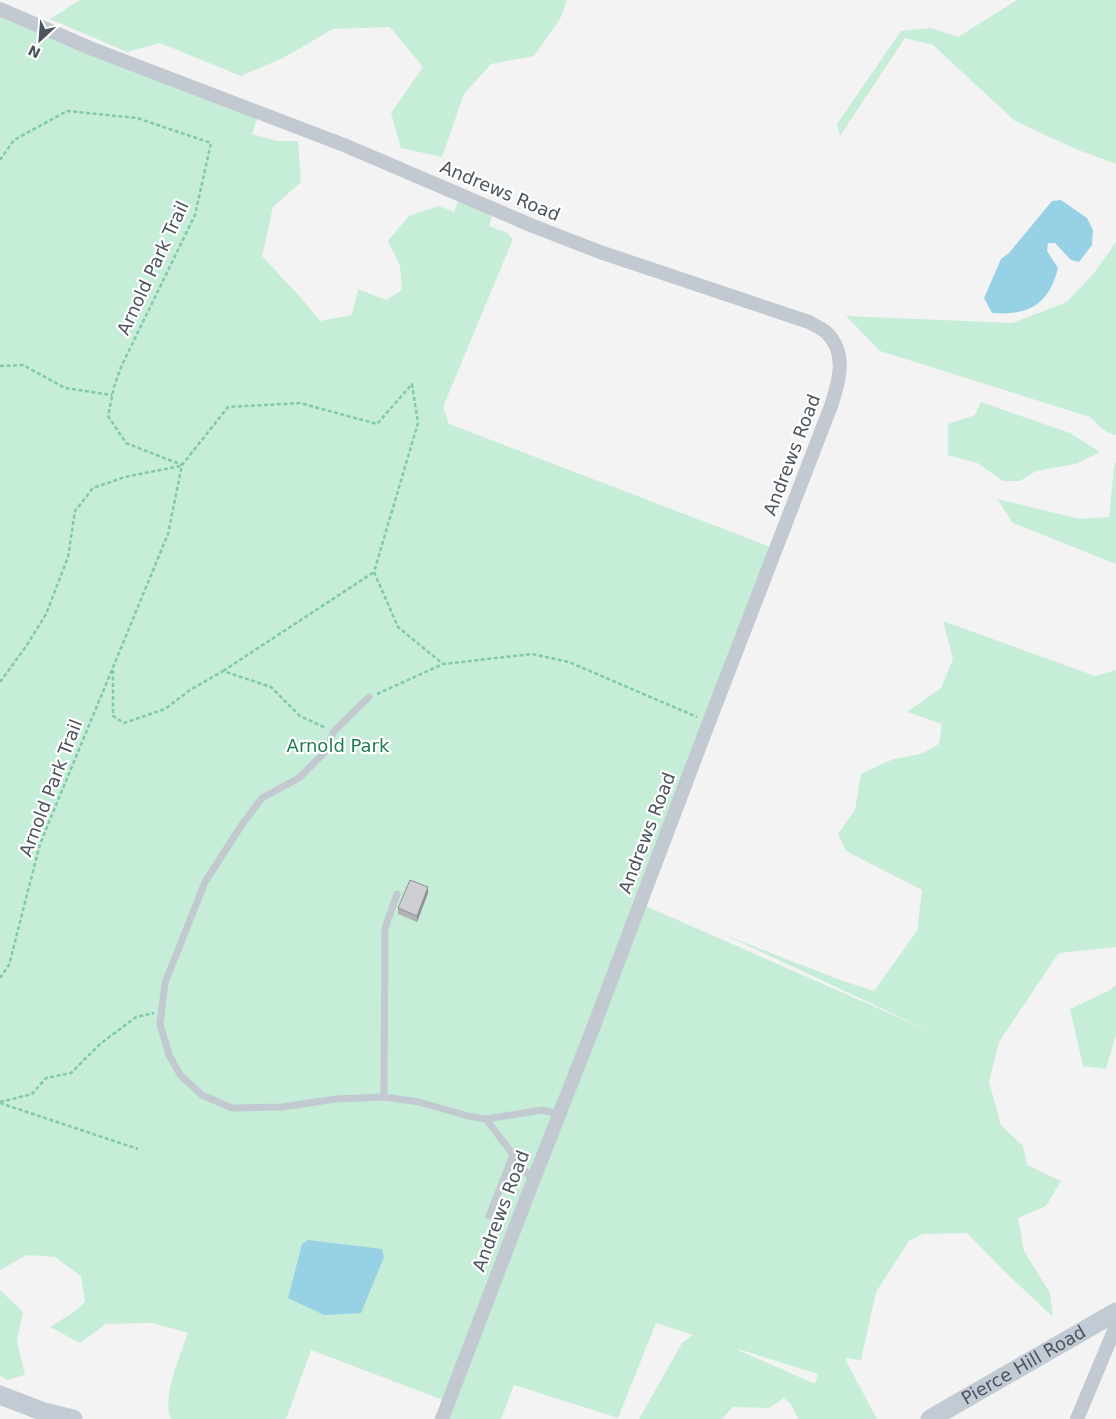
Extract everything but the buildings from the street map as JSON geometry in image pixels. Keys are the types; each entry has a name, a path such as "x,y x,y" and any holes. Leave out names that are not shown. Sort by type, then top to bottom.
{"street":[{"name":"Andrews Road","path":"0,9 99,52 344,145 532,226 600,252 809,322 826,332 835,344 841,361 839,382 831,406 442,1419"},
{"name":"Pierce Hill Road","path":"930,1419 1116,1312"},
{"path":"1077,1419 1116,1326"},
{"path":"0,1395 44,1412 73,1419"}],"lane":[{"path":"368,697 334,731 326,751 299,778 262,798 243,823 206,882 165,983 160,1024 169,1055 181,1076 202,1095 232,1108 282,1107 336,1099 384,1097 419,1102 468,1116 486,1119 542,1110 559,1114"},
{"path":"384,1097 385,928 397,894"},
{"path":"486,1119 533,1181"},
{"path":"490,1216 513,1155"}],"path":[{"name":"Arnold Park Trail","path":"0,160 14,140 67,111 137,118 211,143 195,215 121,367 112,395 108,416 126,443 182,465"},
{"path":"0,366 23,365 65,388 112,395"},
{"name":"Arnold Park Trail","path":"0,978 9,965 40,844 168,534 182,465 228,407 300,403 377,424 412,384 418,423 374,572"},
{"path":"0,682 27,645 46,614 68,556 75,511 93,488 125,478 182,465"},
{"path":"223,671 374,572 398,627 443,664"},
{"path":"368,697 443,664 532,654 569,662 709,722"},
{"name":"Arnold Park Trail","path":"113,666 113,716 124,723 165,709 190,690 223,671"},
{"path":"223,671 271,687 300,716 321,727 334,731"},
{"path":"0,1102 32,1094 46,1078 71,1073 100,1044 136,1017 162,1012"},
{"path":"0,1102 138,1149"}],"green space":[{"path":"80,0 567,0 560,19 534,56 491,64 464,94 442,157 401,148 391,113 423,67 390,27 333,29 283,58 241,76 160,43 127,52 50,19"},
{"path":"1017,0 1116,0 1116,164 1078,150 1015,121 933,45 905,38 840,136 837,124 901,31 931,28 958,37"},
{"name":"Arnold Park","path":"0,9 259,113 252,134 277,141 298,141 301,182 273,207 262,256 320,321 352,315 358,289 386,300 402,290 400,266 388,241 409,216 439,206 454,212 460,196 496,206 489,226 507,233 513,239 443,407 449,424 776,549 641,904 932,1032 725,935 843,981 874,991 917,931 922,890 846,851 838,834 855,810 861,774 893,759 921,754 939,744 942,724 907,712 941,688 953,659 943,621 1095,676 1116,670 1116,947 1058,954 999,1042 989,1082 1001,1125 1023,1146 1027,1165 1061,1181 1046,1206 1018,1218 1024,1251 1050,1293 1053,1317 967,1233 923,1234 909,1241 876,1292 861,1360 845,1359 877,1419 798,1419 791,1404 784,1398 769,1408 733,1407 722,1419 639,1419 682,1343 693,1335 656,1323 618,1418 514,1385 501,1419 442,1419 448,1402 311,1350 286,1419 171,1419 168,1400 170,1389 188,1333 152,1323 106,1324 80,1343 50,1327 74,1312 85,1302 81,1276 55,1257 27,1255 0,1270","holes":["738,1349 818,1374 815,1384"]},
{"path":"1116,242 1116,435 1105,431 1090,417 880,351 846,316 1012,323 1067,302 1094,273"},
{"path":"981,402 1070,433 1100,452 1076,464 1036,471 1020,481 1003,481 977,463 948,455 948,424 975,415"},
{"path":"1116,461 1116,564 1013,523 997,499 1080,519 1109,517"},
{"path":"1116,985 1116,1035 1106,1069 1083,1066 1070,1009 1108,991"},
{"path":"0,1290 23,1312 17,1341 25,1375 7,1380 0,1375"}],"water":[{"path":"1061,200 1087,218 1093,230 1092,245 1079,262 1071,260 1055,243 1048,243 1047,251 1058,268 1049,291 1043,299 1027,310 992,313 984,298 1001,259 1009,253 1052,201"},
{"path":"308,1240 382,1249 384,1257 361,1313 324,1315 288,1298 302,1244"}]}
